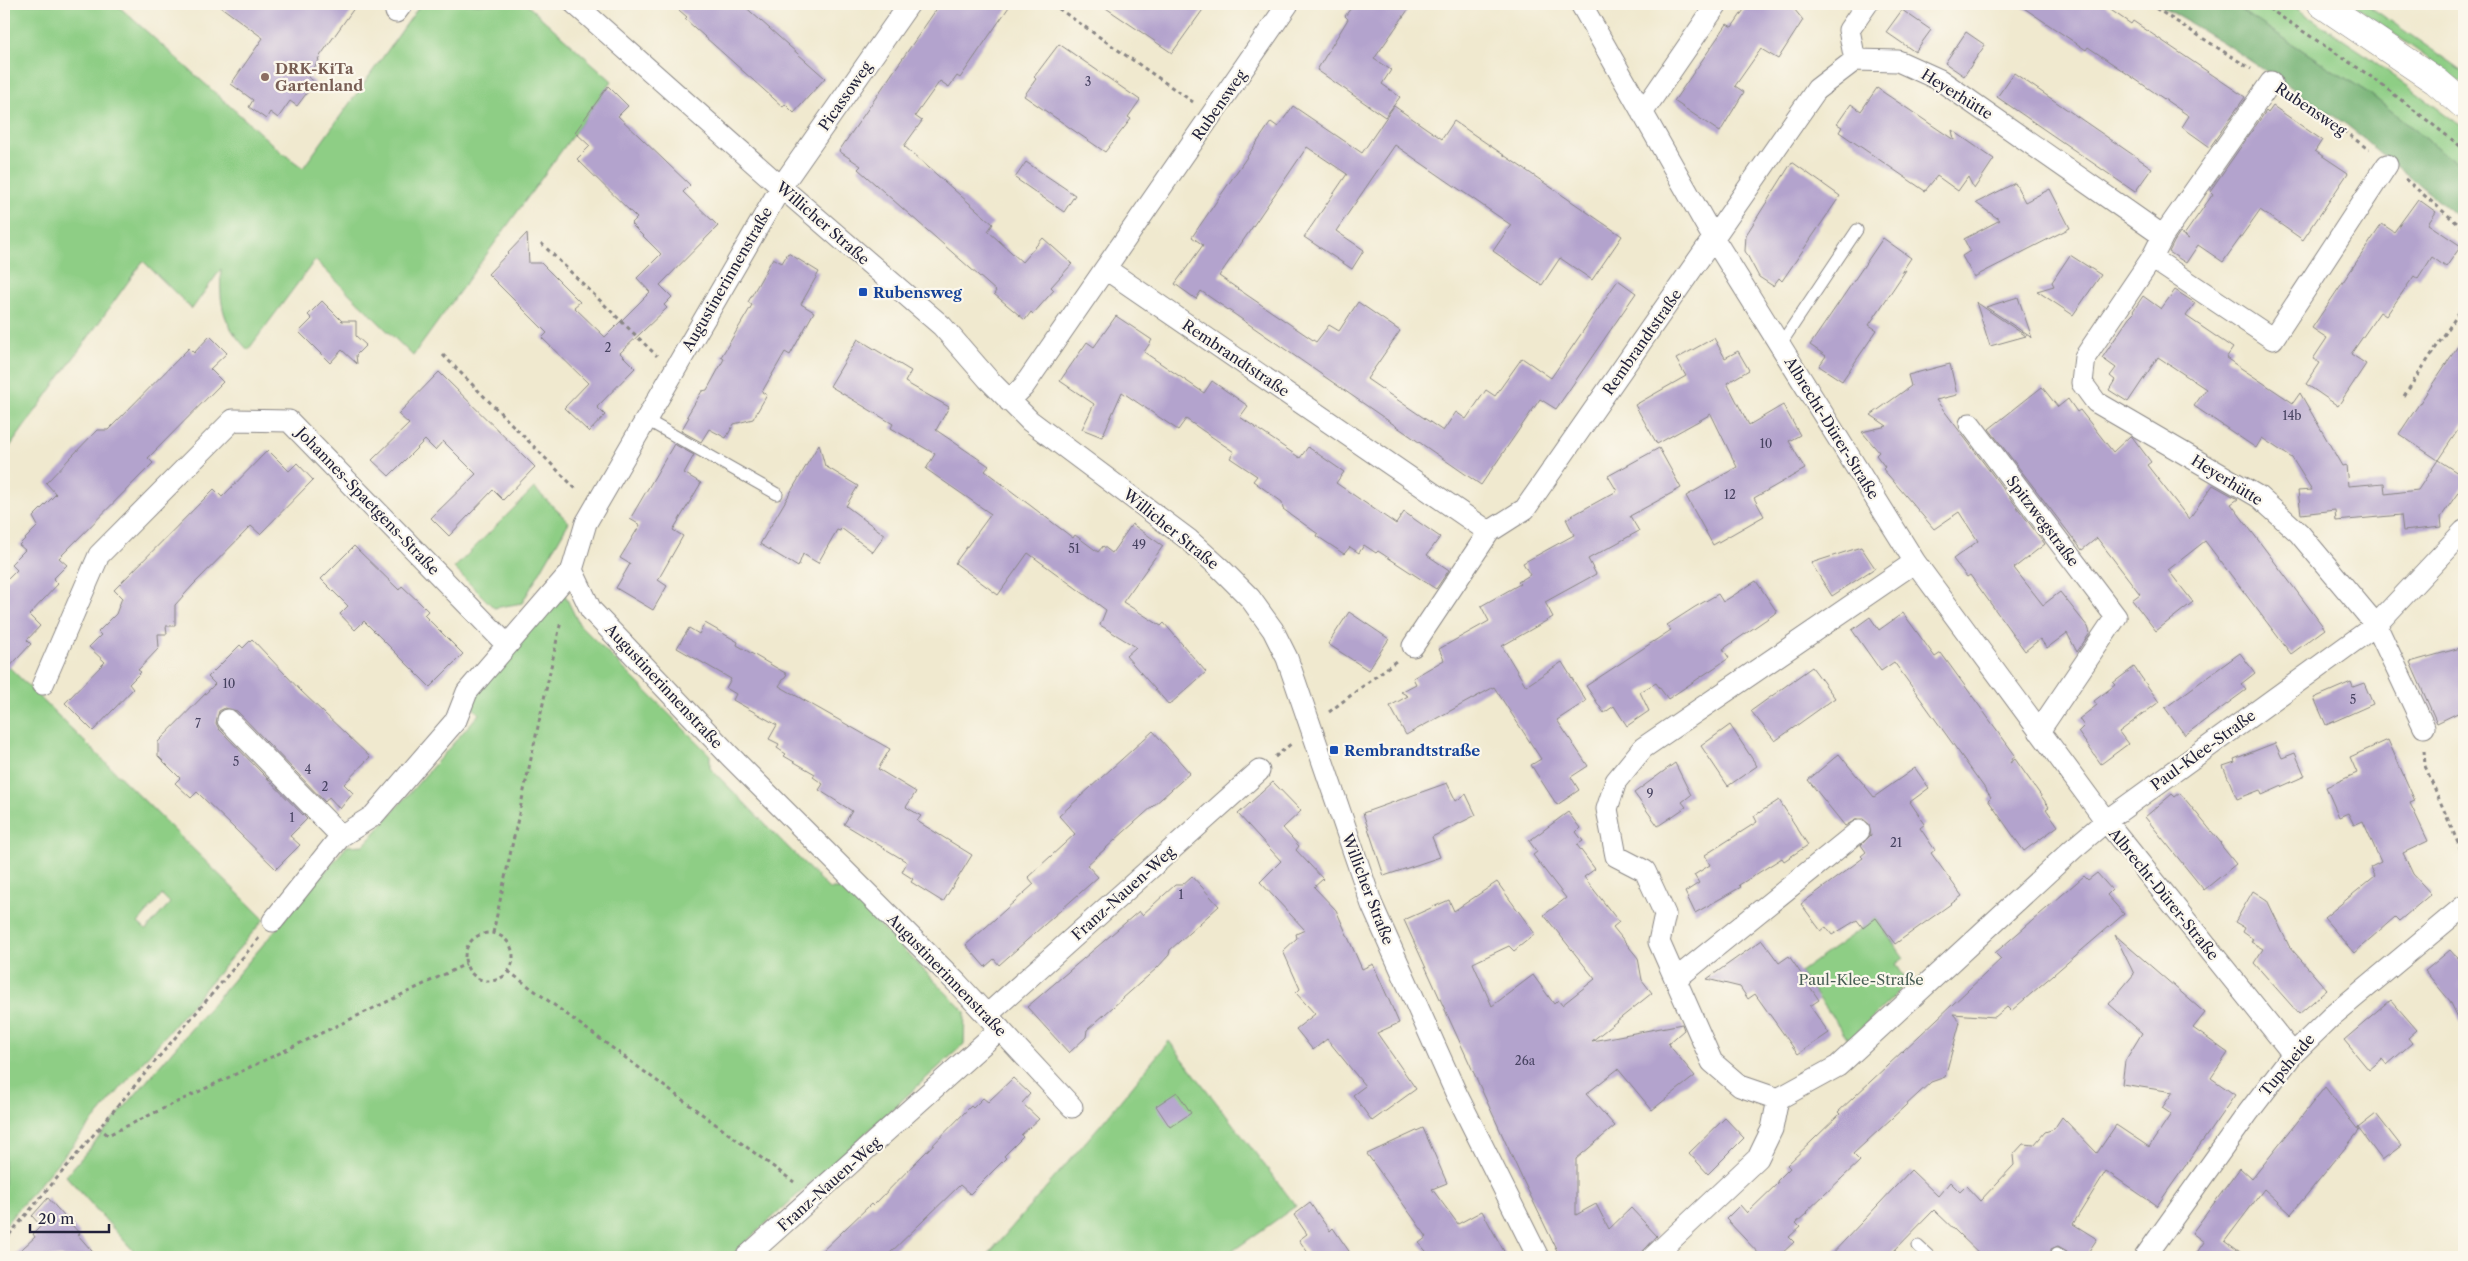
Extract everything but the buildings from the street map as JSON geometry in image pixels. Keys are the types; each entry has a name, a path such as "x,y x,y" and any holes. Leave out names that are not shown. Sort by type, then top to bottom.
{"main road":[{"path":"2322,4 2436,81 2464,105"}],"street":[{"name":"Willicher Straße","path":"575,4 781,187 942,326 1010,402 1030,421 1189,540 1250,598 1272,630 1287,658 1312,726 1372,905 1456,1093 1538,1257"},
{"name":"Picassoweg","path":"781,187 909,4"},
{"name":"Rubensweg","path":"1010,402 1024,386 1106,269 1288,4"},
{"name":"Albrecht-Dürer-Straße","path":"1581,4 1714,239 1915,562 2106,821 2294,1054"},
{"path":"1642,113 1717,4"},
{"path":"1714,239 1817,89 1855,60 1850,30 1867,4"},
{"name":"Heyerhütte","path":"1855,60 1898,60 1940,80 2164,236"},
{"name":"Heyerhütte","path":"2271,82 2164,236 2152,258 2085,357 2082,383 2096,402 2259,497 2299,533 2376,625 2424,727"},
{"path":"2152,258 2273,339 2387,165"},
{"name":"Augustinerinnenstraße","path":"781,187 675,366 586,523 572,570 591,610 730,756 994,1022 1072,1107"},
{"name":"Rembrandtstraße","path":"1413,646 1489,532 1525,509 1714,239"},
{"name":"Rembrandtstraße","path":"1106,269 1489,532"},
{"name":"Johannes-Spaetgens-Straße","path":"43,684 99,555 233,420 289,421 507,645"},
{"name":"Spitzwegstraße","path":"1970,424 2116,617 2039,731"},
{"name":"Paul-Klee-Straße","path":"1778,1099 1838,1066 2073,849 2106,821 2376,625 2464,531"},
{"path":"1653,1257 1758,1158 1772,1129 1778,1099 1740,1086 1712,1062 1659,942 1666,914 1645,871 1616,856 1607,809 1616,781 1643,748 1915,562"},
{"path":"273,921 341,836 373,816 456,720 467,692 572,570"},
{"path":"228,720 341,836"},
{"name":"Franz-Nauen-Weg","path":"746,1257 814,1197 994,1022 1259,771"},
{"path":"1676,979 1859,831"},
{"name":"Tupsheide","path":"2145,1257 2248,1113 2294,1054 2332,1016 2464,906"}],"lane":[{"path":"1780,345 1857,230"},
{"path":"645,419 777,494"},
{"path":"1918,1246 1930,1257"}],"path":[{"path":"1052,4 1212,115"},
{"name":"Rubensweg","path":"2149,4 2343,130 2464,229"},
{"path":"2262,4 2374,78 2464,149"},
{"path":"541,243 657,356 675,366"},
{"path":"2404,396 2464,305"},
{"path":"443,355 580,494 598,503"},
{"path":"493,933 562,618"},
{"path":"1259,771 1312,726 1413,646"},
{"path":"2424,727 2425,766 2464,857"},
{"path":"4,1241 273,921"},
{"path":"485,933 493,933 501,936 511,948 513,956 508,971 496,980 481,980 474,976 466,964 467,948 471,941 485,933"},
{"path":"98,1127 108,1135 466,964"},
{"path":"508,971 814,1197"}],"green space":[{"path":"4,4 116,4 280,151 303,168 421,4 526,4 612,81 413,356 315,260 248,350 233,332 224,314 221,294 221,269 192,309 143,261 4,455"},
{"path":"2158,4 2231,4 2370,94 2464,169 2464,222 2347,125 2222,42"},
{"path":"2231,4 2290,4 2363,53 2464,128 2464,169 2370,94"},
{"path":"2352,4 2366,4 2464,72 2464,84"},
{"path":"534,488 569,522 522,603 494,608 454,568"},
{"path":"563,591 579,624 710,755 710,768 829,889 844,889 965,1012 964,1044 729,1257 139,1257 66,1176 347,846 364,845 479,714 468,702"},
{"path":"4,662 264,919 4,1226","holes":["162,895 170,903 146,930 138,923"]},
{"path":"1876,918 1904,958 1896,964 1908,983 1849,1040 1800,972"},
{"path":"1169,1041 1296,1206 1224,1257 986,1257 1107,1117"}],"place":[{"name":"DRK-KiTa Gartenland","path":"265,77"},
{"name":"Rubensweg","path":"863,292"},
{"name":"Rembrandtstraße","path":"1334,750"}]}
